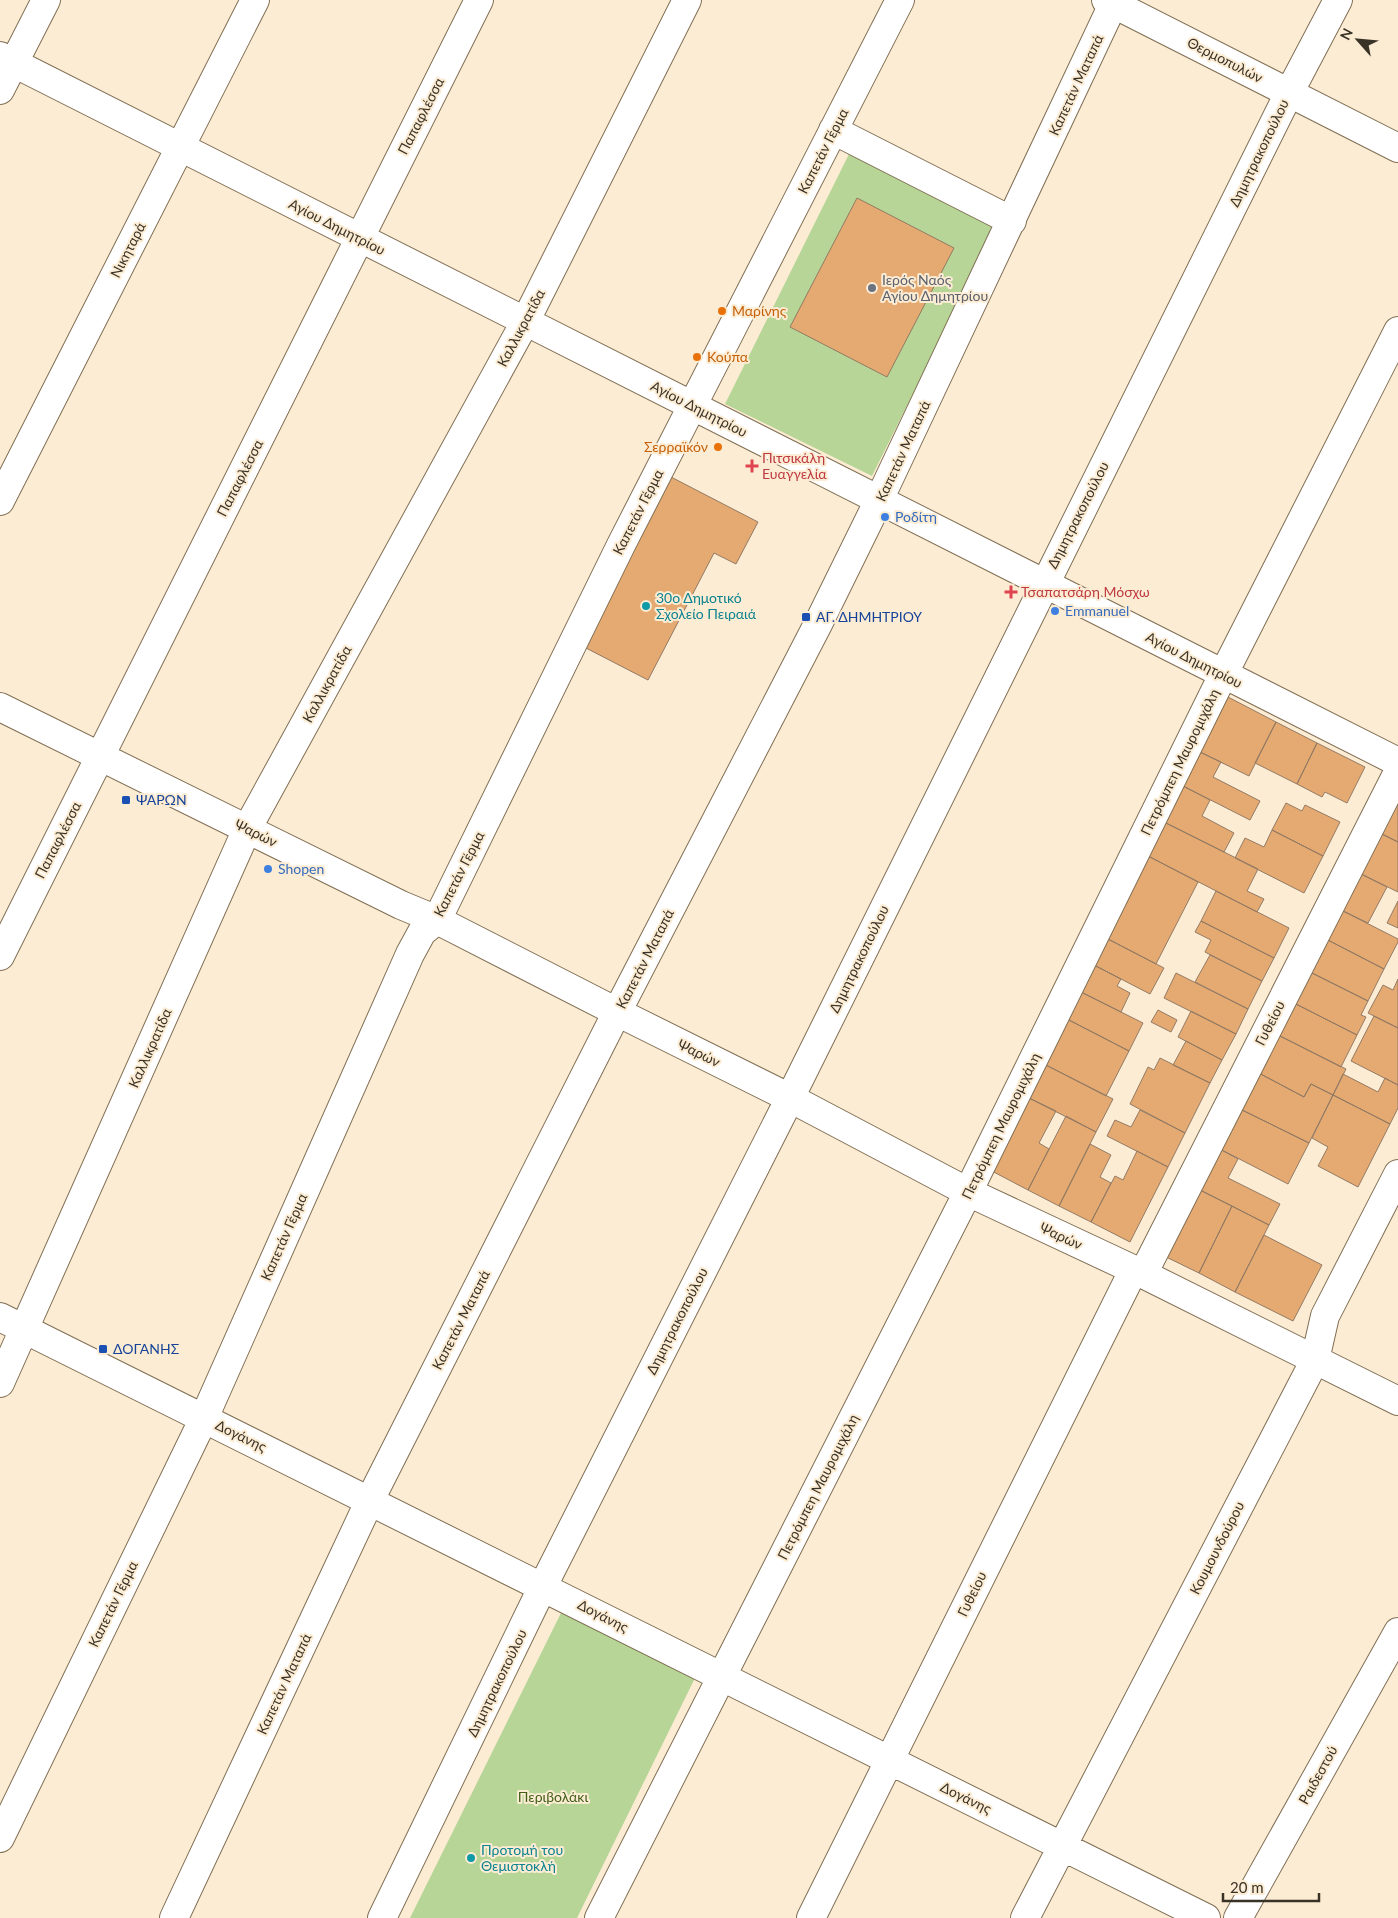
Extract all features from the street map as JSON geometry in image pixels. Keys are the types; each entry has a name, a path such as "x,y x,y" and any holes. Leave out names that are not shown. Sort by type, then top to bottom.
{"street":[{"path":"0,90 7,59 46,0"},
{"name":"Νικηταρά","path":"0,501 255,0"},
{"name":"Παπαφλέσσα","path":"0,956 479,0"},
{"name":"Καλλικρατίδα","path":"0,1383 247,829 525,322 687,0"},
{"name":"Καπετάν Γέρμα","path":"0,1838 204,1418 410,954 422,932 437,920 621,545 900,0"},
{"name":"Δημητρακοπούλου","path":"382,1918 543,1586 790,1098 1044,582 1289,93 1338,0"},
{"name":"Θερμοπυλών","path":"1112,1 1398,148"},
{"name":"Καπετάν Ματαπά","path":"174,1918 370,1500 617,1012 818,624 879,500 1012,221 1112,1"},
{"name":"Αγίου Δημητρίου","path":"7,59 1398,762"},
{"path":"833,130 1012,221"},
{"name":"Πετρόμπεη Μαυρομιχάλη","path":"600,1918 968,1192 1223,675 1398,331"},
{"name":"Ψαρών","path":"0,707 437,920 790,1098 968,1192 1138,1272 1398,1401"},
{"name":"Γυθείου","path":"811,1918 1138,1272 1398,772"},
{"name":"Κουμουνδούρου","path":"1024,1918 1315,1360 1325,1316 1398,1174"},
{"name":"Δογάνης","path":"0,1317 1206,1918"},
{"name":"Ραιδεστού","path":"1238,1918 1398,1632"}],"green space":[{"path":"850,152 997,225 872,476 725,404"},
{"name":"Περιβολάκι","path":"562,1611 696,1676 577,1918 410,1918"}],"building":[{"name":"Ιερός Ναός Αγίου Δημητρίου","path":"857,198 954,248 887,377 790,327"},
{"name":"30ο Δημοτικό Σχολείο Πειραιά","path":"671,477 758,522 736,564 714,553 648,680 584,647"},
{"path":"1228,697 1276,722 1249,776 1200,752"},
{"path":"1276,722 1317,743 1297,784 1255,763"},
{"path":"1317,743 1365,767 1347,803 1325,792 1322,797 1297,784"},
{"path":"1200,752 1221,762 1213,777 1260,801 1250,820 1183,786"},
{"path":"1183,786 1210,800 1202,816 1234,833 1224,852 1164,822"},
{"path":"1398,787 1398,842 1376,831"},
{"path":"1286,803 1302,811 1305,805 1340,822 1323,856 1272,830"},
{"path":"1164,822 1258,869 1247,891 1264,899 1257,912 1148,856"},
{"path":"1272,830 1323,856 1304,893 1235,858 1245,838 1264,847"},
{"path":"1376,831 1398,842 1398,892 1355,871"},
{"path":"1148,856 1198,882 1156,964 1106,938"},
{"path":"1355,871 1387,887 1368,923 1337,908"},
{"path":"1216,891 1289,928 1274,958 1201,921"},
{"path":"1398,901 1398,928 1387,923"},
{"path":"1337,908 1398,939 1384,969 1322,937"},
{"path":"1201,921 1274,958 1262,981 1205,952 1211,940 1195,932"},
{"path":"1322,937 1384,969 1368,1001 1306,970"},
{"path":"1106,938 1164,968 1150,994 1092,964"},
{"path":"1210,955 1262,981 1248,1009 1195,982"},
{"path":"1092,964 1121,979 1117,986 1130,993 1121,1012 1079,991"},
{"path":"1306,970 1368,1001 1361,1015 1366,1017 1357,1035 1290,1001"},
{"path":"1176,973 1248,1009 1236,1034 1164,998"},
{"path":"1398,979 1398,1028 1368,1013 1383,985 1393,990"},
{"path":"1079,991 1143,1023 1129,1051 1065,1018"},
{"path":"1290,1001 1357,1035 1341,1067 1274,1033"},
{"path":"1158,1010 1177,1020 1171,1032 1151,1022"},
{"path":"1191,1011 1236,1034 1222,1060 1178,1037"},
{"path":"1374,1016 1398,1028 1398,1085 1351,1061"},
{"path":"1065,1018 1129,1051 1106,1096 1042,1063"},
{"path":"1274,1033 1346,1069 1333,1095 1311,1084 1304,1097 1255,1071"},
{"path":"1186,1041 1222,1060 1210,1083 1173,1065"},
{"path":"1160,1058 1210,1083 1185,1133 1130,1104 1148,1067 1154,1070"},
{"path":"1042,1063 1113,1099 1096,1132 1025,1096"},
{"path":"1255,1071 1304,1097 1311,1084 1333,1095 1309,1143 1236,1107"},
{"path":"1343,1074 1378,1092 1385,1078 1398,1085 1398,1108 1390,1124 1333,1095"},
{"path":"1333,1095 1390,1124 1358,1187 1318,1166 1328,1147 1312,1138"},
{"path":"1025,1096 1056,1111 1039,1143 1049,1149 1028,1190 988,1169"},
{"path":"1236,1107 1309,1143 1288,1184 1216,1147"},
{"path":"1140,1110 1185,1133 1168,1167 1107,1136 1115,1120 1131,1127"},
{"path":"1066,1116 1096,1132 1059,1206 1028,1190"},
{"path":"1090,1144 1111,1155 1100,1177 1111,1183 1091,1222 1059,1206"},
{"path":"1216,1147 1238,1159 1228,1178 1280,1204 1269,1225 1196,1188"},
{"path":"1137,1151 1168,1167 1130,1242 1091,1222 1115,1176 1123,1180"},
{"path":"1196,1188 1232,1206 1199,1273 1162,1255"},
{"path":"1232,1206 1269,1225 1235,1292 1199,1273"},
{"path":"1264,1235 1322,1265 1293,1321 1235,1292"}],"place":[{"name":"Ιερός Ναός Αγίου Δημητρίου","path":"872,288"},
{"name":"Μαρίνης","path":"722,311"},
{"name":"Κούπα","path":"697,357"},
{"name":"Σερραϊκόν","path":"718,447"},
{"name":"Πιτσικάλη Ευαγγελία","path":"752,466"},
{"name":"Ροδίτη","path":"885,517"},
{"name":"Τσαπατσάρη Μόσχω","path":"1011,592"},
{"name":"30ο Δημοτικό Σχολείο Πειραιά","path":"646,606"},
{"name":"Emmanuel","path":"1055,611"},
{"name":"ΑΓ. ΔΗΜΗΤΡΙΟΥ","path":"806,617"},
{"name":"ΨΑΡΩΝ","path":"126,800"},
{"name":"Shopen","path":"268,869"},
{"name":"ΔΟΓΑΝΗΣ","path":"103,1349"},
{"name":"Προτομή του Θεμιστοκλή","path":"471,1858"}]}
